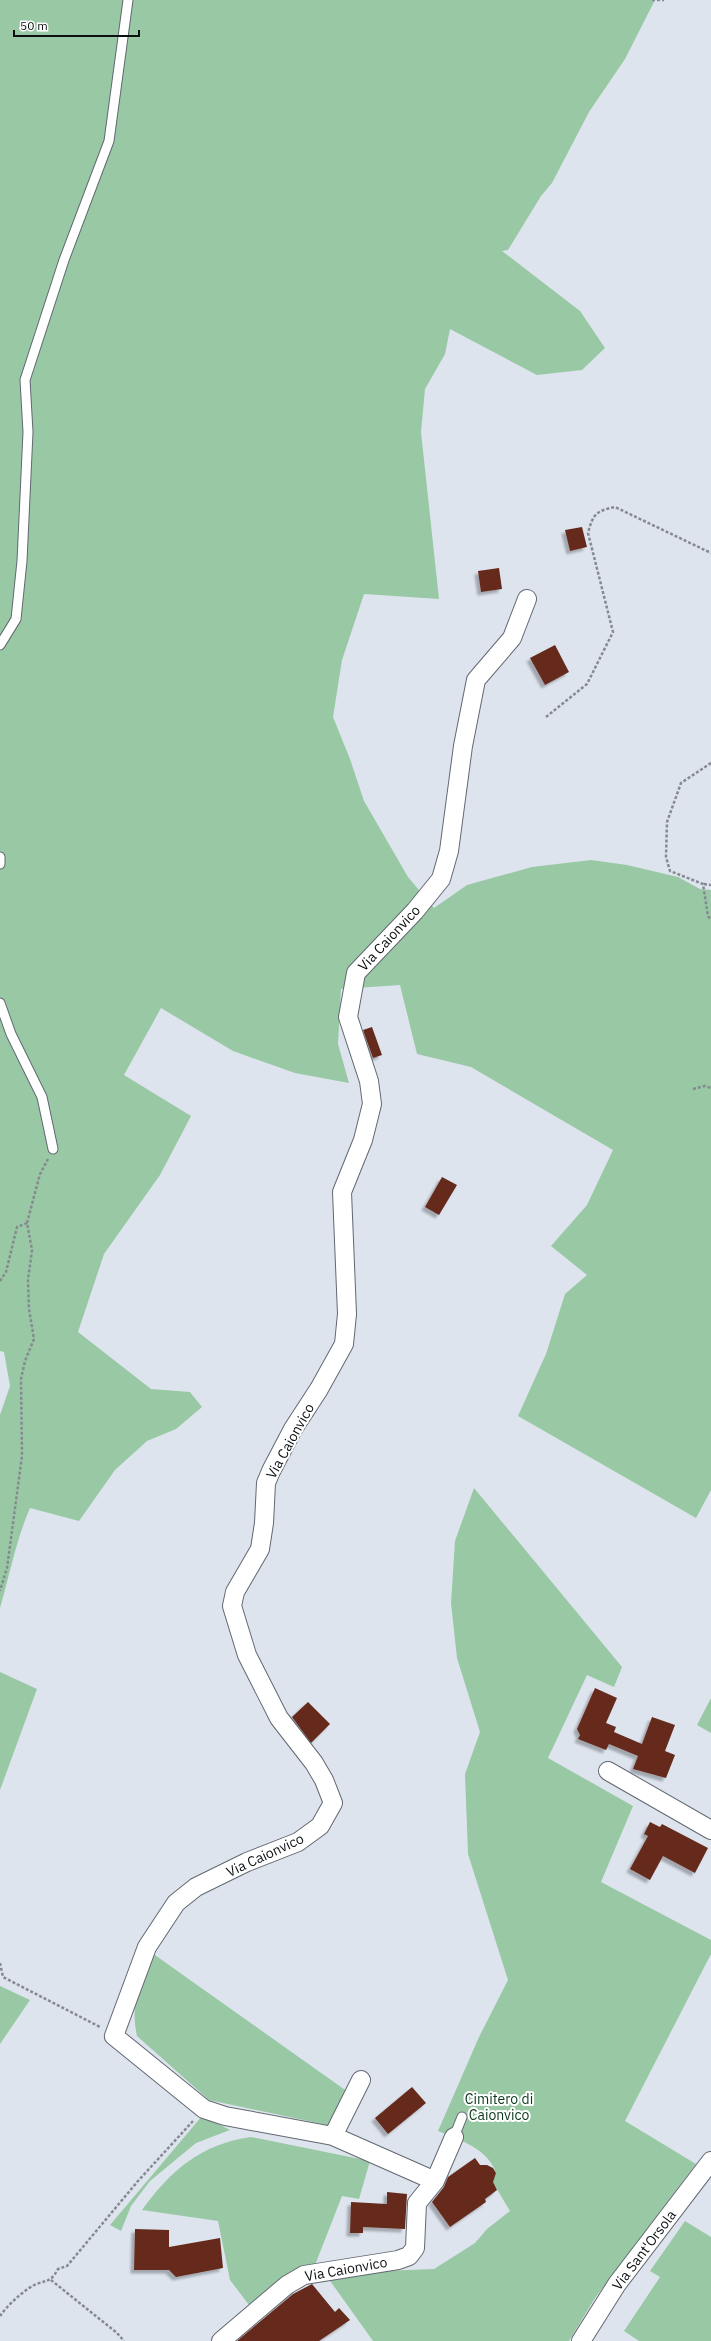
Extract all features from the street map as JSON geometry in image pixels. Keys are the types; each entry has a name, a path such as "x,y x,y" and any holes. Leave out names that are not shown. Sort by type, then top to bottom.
{"street":[{"name":"Via Caionvico","path":"434,2181 334,2136 226,2116 204,2109 114,2036 147,1947 176,1903 196,1888 247,1862 298,1842 320,1826 334,1803 324,1780 314,1763 279,1718 247,1656 232,1606 235,1592 260,1549 264,1523 266,1483 271,1471 293,1429 319,1389 344,1344 347,1314 342,1192 363,1140 372,1104 369,1081 348,1017 356,974 415,911 441,879 449,851 463,746 476,680 512,638 527,599"},
{"path":"608,1771 711,1830"},
{"path":"334,2136 361,2080"},
{"name":"Via Caionvico","path":"221,2341 287,2284 304,2274 398,2260 409,2256 415,2248 417,2203 434,2181 454,2137"},
{"name":"Via Sant'Orsola","path":"581,2341 617,2284 711,2161"}],"lane":[{"path":"0,645 16,619 22,561 28,432 25,380 64,260 109,141 128,0"},
{"path":"0,857 0,864"},
{"path":"0,1002 11,1034 42,1097 54,1149"},
{"path":"454,2137 462,2117"}],"path":[{"path":"652,0 664,0"},
{"path":"546,717 587,684 613,632 588,533 592,518 601,510 615,507 711,553"},
{"path":"711,763 681,783 667,822 666,858 670,871 703,884 711,885"},
{"path":"703,884 708,916 711,920"},
{"path":"694,1090 705,1086 711,1088"},
{"path":"0,1591 7,1568 22,1456 21,1379 25,1360 34,1340 28,1280 32,1250 26,1223 40,1174 54,1149"},
{"path":"0,1281 6,1272 17,1227 26,1223"},
{"path":"0,1962 1,1977 87,2019"},
{"path":"0,2316 28,2289 39,2282 50,2280 57,2274 58,2269 68,2266 138,2181 204,2109"},
{"path":"50,2280 117,2333 124,2341"}],"green space":[{"path":"0,0 655,0 625,59 589,112 552,183 541,196 508,250 502,251 580,311 605,348 582,370 537,375 450,329 445,354 425,389 421,432 439,599 364,594 342,660 333,717 350,759 364,801 408,877 434,908 467,885 532,867 591,860 627,865 678,877 700,889 711,890 711,1490 696,1518 518,1416 546,1354 565,1294 587,1275 551,1246 587,1205 613,1150 471,1067 417,1054 400,985 341,989 338,1044 349,1083 295,1073 233,1051 161,1008 124,1075 191,1116 160,1175 104,1254 78,1332 151,1389 190,1392 202,1407 176,1429 147,1441 115,1470 79,1521 30,1508 17,1545 0,1608 0,1415 10,1386 4,1352 0,1351"},
{"name":"Cimitero di Caionvico","path":"474,1488 622,1667 614,1687 587,1675 548,1758 633,1806 601,1882 711,1940 711,1954 625,2121 696,2164 595,2298 569,2341 373,2341 328,2278 382,2271 434,2269 475,2243 487,2229 510,2211 492,2181 496,2173 487,2157 463,2141 438,2131 479,2037 508,1980 468,1854 465,1774 480,1732 457,1658 451,1603 455,1541"},
{"path":"0,1672 37,1689 0,1790"},
{"path":"711,1698 711,1733 697,1725"},
{"path":"152,1953 348,2092 332,2126 209,2100 137,2036 135,2024 135,2003 143,1974"},
{"path":"0,1986 30,2000 0,2044"},
{"path":"202,2116 230,2130 196,2143 150,2181 131,2206 121,2231 110,2225"},
{"path":"251,2137 370,2161 359,2199 342,2196 315,2265 287,2275 249,2305 230,2280 218,2221 142,2210 164,2183 189,2161 217,2146"},
{"path":"685,2221 711,2237 711,2341 639,2341 624,2331 660,2277 650,2271"}],"building":[{"path":"582,527 587,547 570,551 565,530"},
{"path":"499,568 502,589 481,592 478,571"},
{"path":"555,645 569,672 545,685 530,658"},
{"path":"372,1027 382,1055 373,1058 363,1030"},
{"path":"442,1177 457,1185 439,1215 425,1207"},
{"path":"595,1688 617,1698 606,1723 616,1727 614,1732 642,1744 652,1717 675,1725 665,1751 675,1755 666,1778 633,1769 638,1756 609,1744 606,1750 578,1739 580,1735 577,1729"},
{"path":"308,1702 330,1724 311,1743 292,1717"},
{"path":"650,1822 660,1827 662,1824 708,1848 695,1873 663,1856 650,1880 630,1869 648,1836 644,1834"},
{"path":"412,2087 426,2103 388,2134 375,2118"},
{"path":"475,2158 480,2165 487,2165 493,2168 496,2173 493,2182 497,2190 485,2199 486,2202 450,2227 432,2202 444,2187 448,2177"},
{"path":"387,2192 407,2194 405,2229 363,2227 363,2233 350,2233 351,2202 387,2204"},
{"path":"135,2229 169,2230 169,2247 220,2238 223,2268 176,2277 169,2270 134,2270"},
{"path":"312,2284 335,2312 339,2308 350,2320 319,2341 237,2341 293,2294"}]}
